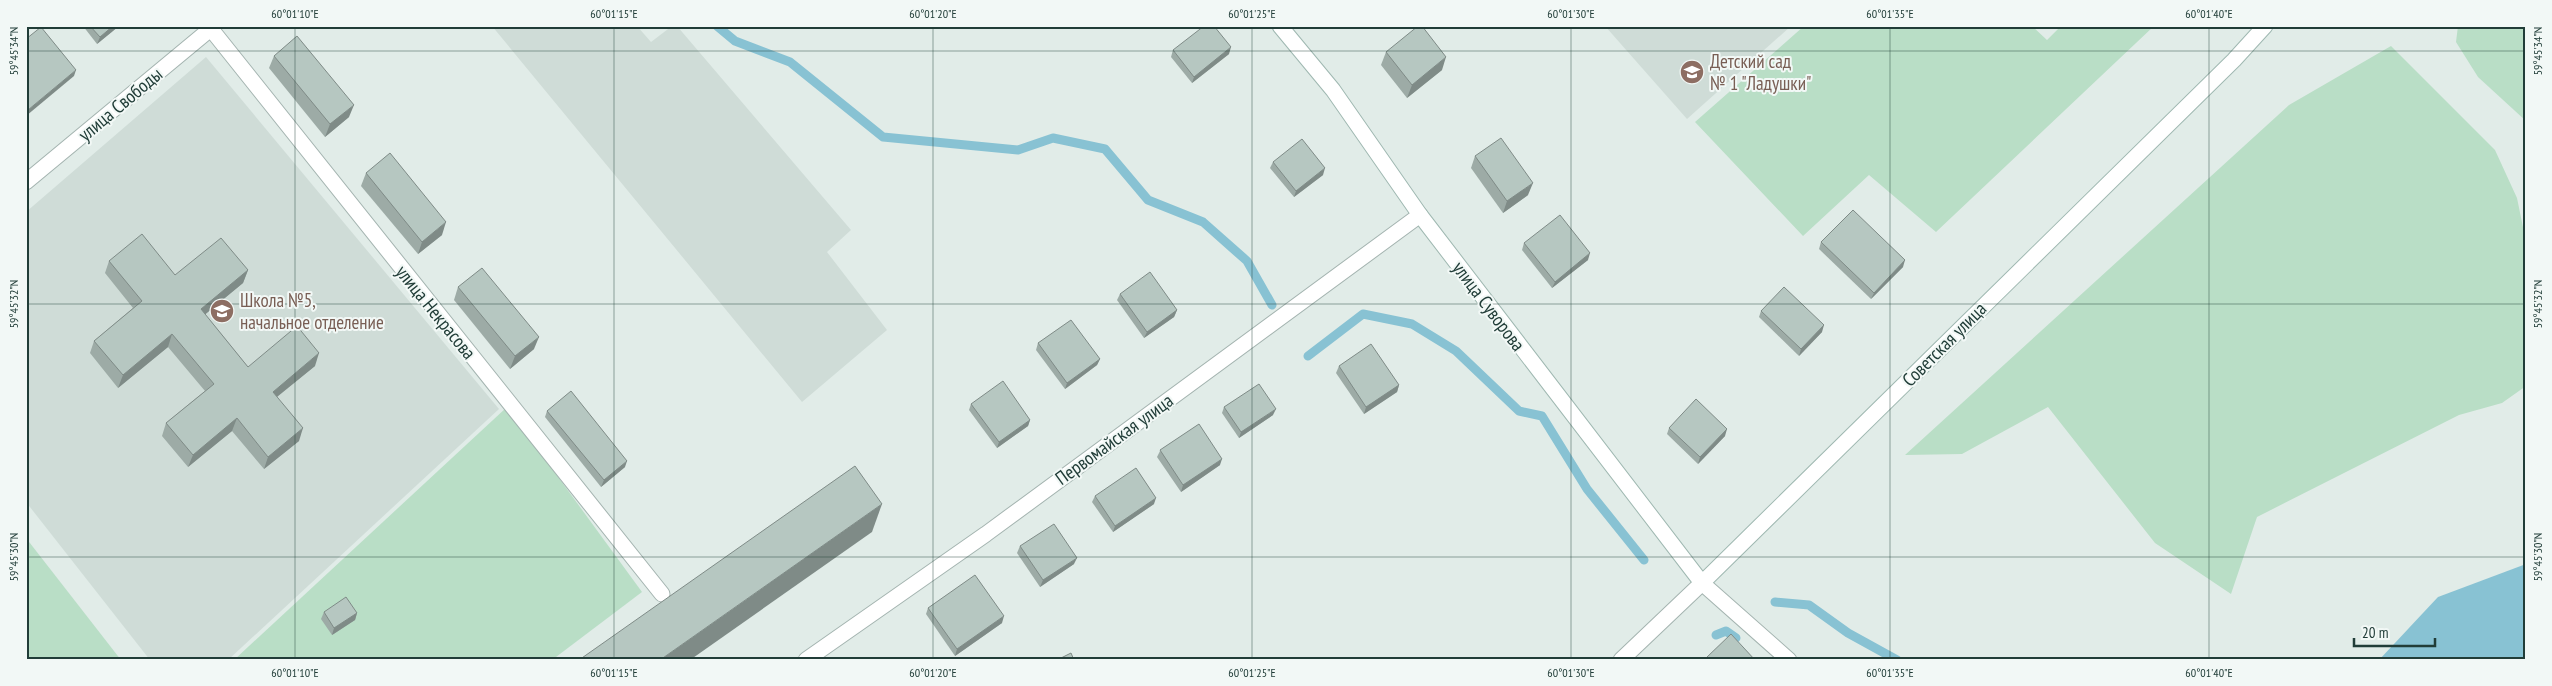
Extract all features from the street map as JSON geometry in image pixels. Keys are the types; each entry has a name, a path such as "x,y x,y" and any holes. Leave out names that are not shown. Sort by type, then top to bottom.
{"street":[{"name":"улица Суворова","path":"1280,26 1333,90 1420,215 1702,583 1788,660"},
{"name":"Советская улица","path":"1621,660 1702,583 2220,74 2265,26"},
{"name":"улица Свободы","path":"26,182 212,28"},
{"name":"улица Некрасова","path":"212,28 662,594"},
{"name":"Первомайская улица","path":"806,660 994,528 1420,215"}],"shaded area":[{"path":"492,26 637,26 651,42 672,26 677,26 851,230 827,252 887,330 802,402"},
{"name":"Детский сад № 1 \"Ладушки\"","path":"1605,26 1791,26 1687,119"},
{"name":"Школа №5, начальное отделение","path":"206,57 499,409 228,660 150,660 26,502 26,212"}],"green space":[{"path":"1804,26 2032,26 2047,40 2061,26 2154,26 1936,232 1869,175 1803,236 1695,122"},
{"path":"2458,26 2526,26 2526,121 2478,77 2456,42"},
{"path":"2391,46 2495,150 2517,198 2526,242 2526,386 2502,403 2459,415 2257,517 2231,594 2155,543 2048,407 1962,454 1905,455 2289,105"},
{"path":"507,407 642,592 552,660 234,660"},
{"path":"26,538 121,660 26,660"}],"water":[{"path":"2526,564 2526,660 2379,660 2438,597"}],"building":[{"path":"90,26 113,26 100,37"},
{"path":"1204,26 1214,26 1231,47 1194,77 1173,50"},
{"path":"1418,26 1422,26 1446,57 1412,85 1386,52"},
{"path":"41,27 76,70 28,110 26,108 26,39"},
{"path":"297,36 354,105 330,124 274,56"},
{"path":"1501,138 1533,183 1507,201 1475,156"},
{"path":"1302,139 1325,168 1296,191 1273,162"},
{"path":"390,153 446,222 422,242 366,173"},
{"path":"1853,210 1905,260 1874,293 1821,242"},
{"path":"1560,215 1590,253 1555,282 1524,243"},
{"path":"142,234 175,275 221,238 248,270 201,309 248,367 297,326 319,353 273,392 303,428 268,457 237,418 193,455 166,423 214,384 172,334 123,375 94,341 142,301 109,261"},
{"path":"482,268 539,337 515,356 458,287"},
{"path":"1150,272 1177,310 1147,332 1120,294"},
{"path":"1784,287 1824,325 1801,349 1761,311"},
{"path":"1071,320 1100,359 1067,383 1038,343"},
{"path":"1371,344 1399,385 1366,407 1339,366"},
{"path":"1003,381 1030,420 999,442 971,404"},
{"path":"1259,384 1276,409 1241,432 1224,407"},
{"path":"571,391 627,461 604,480 547,411"},
{"path":"1696,399 1727,429 1700,457 1669,428"},
{"path":"1199,424 1222,459 1183,485 1160,450"},
{"path":"855,466 882,504 660,660 579,660"},
{"path":"1136,468 1156,498 1115,526 1095,496"},
{"path":"1054,524 1077,558 1043,580 1020,546"},
{"path":"975,575 1004,616 957,649 928,608"},
{"path":"346,597 357,613 334,628 324,612"},
{"path":"1731,634 1755,660 1708,660 1706,658"},
{"path":"1071,653 1074,660 1057,660"}],"waterway":[{"path":"717,26 735,41 790,62 883,137 1018,150 1053,138 1105,149 1148,200 1203,222 1247,261 1272,305"},
{"path":"1308,356 1363,314 1412,324 1456,351 1519,411 1542,416 1587,489 1644,560"},
{"path":"1775,602 1809,605 1848,633 1897,660"},
{"path":"1716,635 1726,631 1736,638"}],"place":[{"name":"Детский сад № 1 \"Ладушки\"","path":"1692,72"},
{"name":"Школа №5, начальное отделение","path":"222,311"}]}
